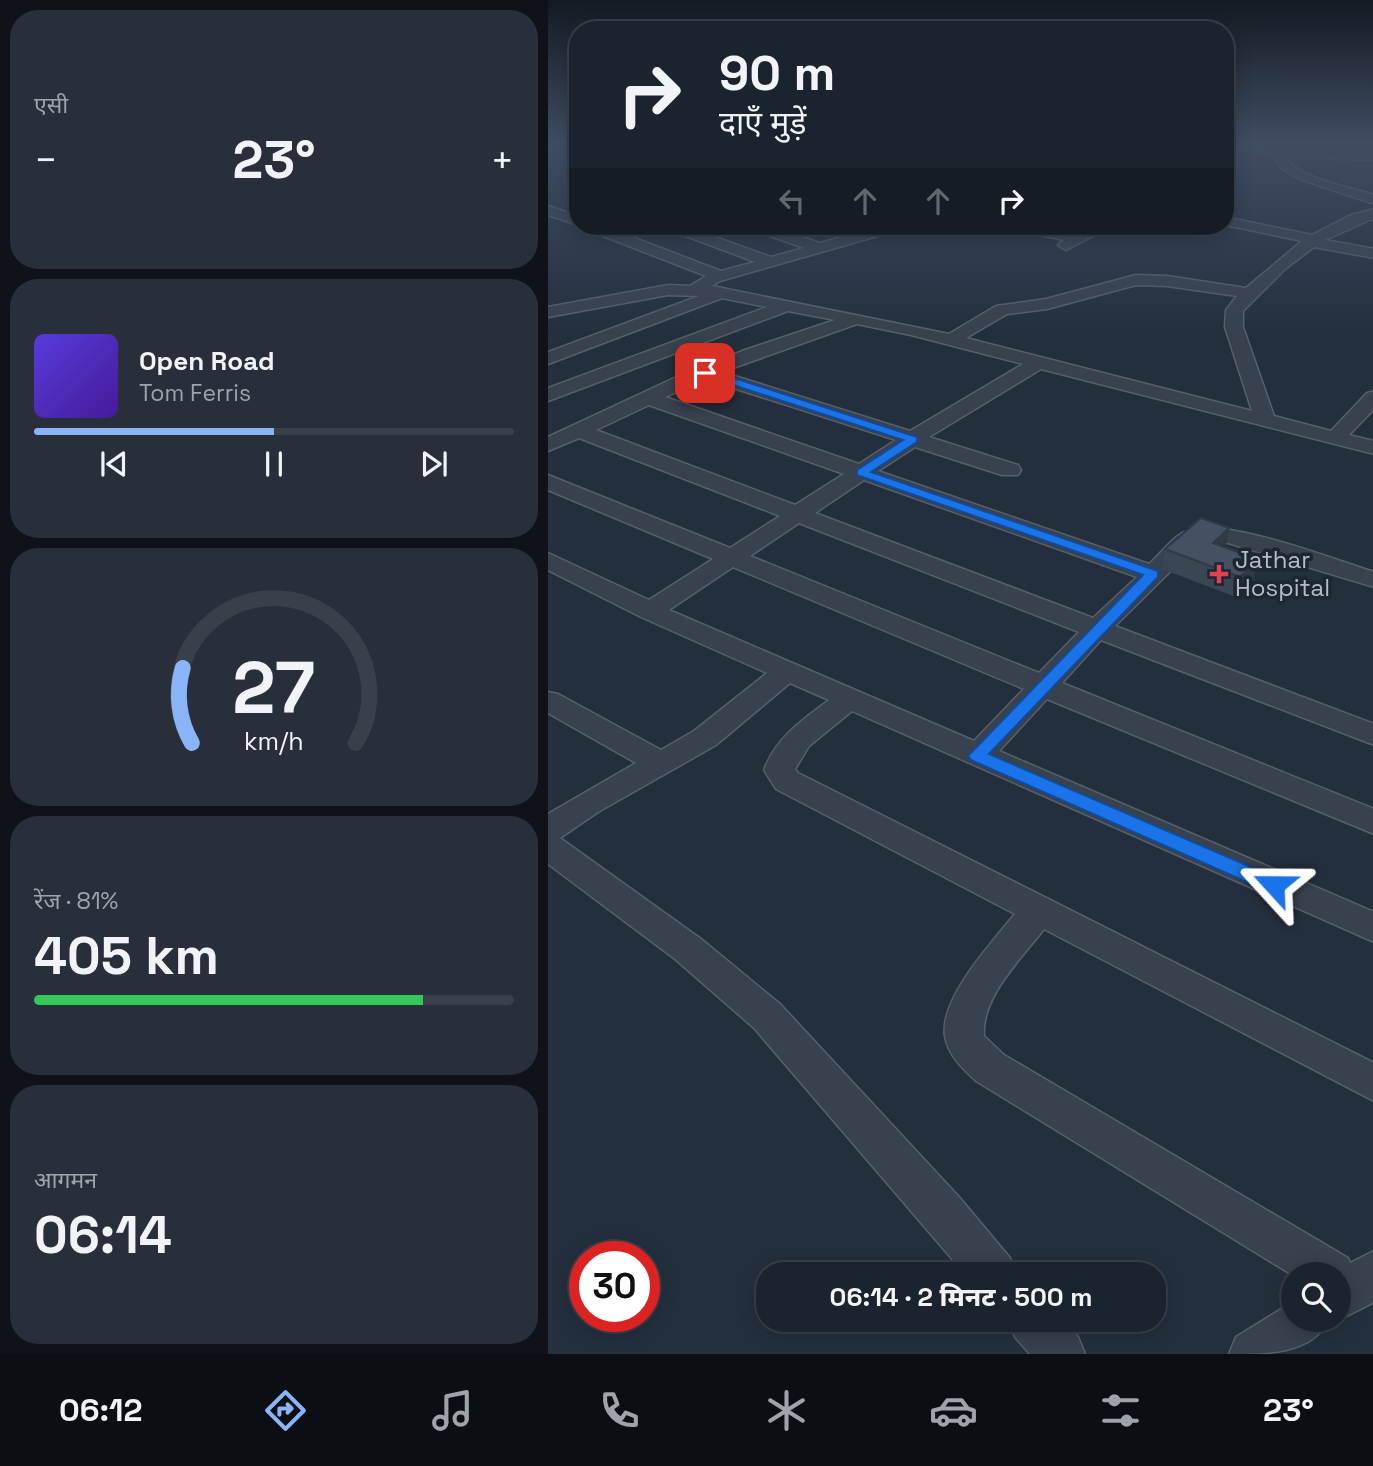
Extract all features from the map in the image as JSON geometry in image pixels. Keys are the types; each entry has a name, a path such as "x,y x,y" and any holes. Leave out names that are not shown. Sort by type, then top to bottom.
{"street":[{"path":"548,210 569,218"},
{"path":"1265,420 1233,318 1235,310 1270,271 1349,220 1373,213"},
{"path":"1234,223 1373,254"},
{"path":"610,235 721,284 787,305 860,318 951,340 1373,447"},
{"path":"696,235 770,262"},
{"path":"782,235 820,248"},
{"path":"852,235 859,237"},
{"path":"548,358 770,262 866,235"},
{"path":"1048,235 1072,242 1086,235"},
{"path":"951,340 1002,310 1047,304 1137,280 1167,281 1249,293"},
{"path":"548,312 668,290 696,289 721,284"},
{"path":"548,395 664,349 787,305"},
{"path":"560,436 764,349 860,318"},
{"path":"650,611 912,439 1039,362"},
{"path":"705,373 1010,470"},
{"path":"1335,438 1373,397"},
{"path":"649,398 1153,574"},
{"path":"560,436 799,515 1373,735"},
{"path":"548,482 1373,822"},
{"path":"977,756 1098,629 1192,537 1215,533 1373,580"},
{"path":"548,560 650,611 1373,928"},
{"path":"548,830 587,804 705,738 787,671"},
{"path":"849,699 782,758 779,771 787,781 1373,1083"},
{"path":"548,701 661,763"},
{"path":"548,848 688,949 767,1016 943,1212 984,1262"},
{"path":"1038,911 976,993 964,1015 964,1036 974,1054 990,1068 1314,1262"},
{"path":"1042,1332 1061,1354"},
{"path":"1253,1354 1287,1332"}],"building":[{"path":"1201,518 1229,528 1213,543 1258,559 1240,577 1165,549"}],"place":[{"name":"Jathar Hospital","path":"1219,574"}],"route":[{"path":"705,373 912,439 861,472 1153,574 977,756 1274,885"}]}
